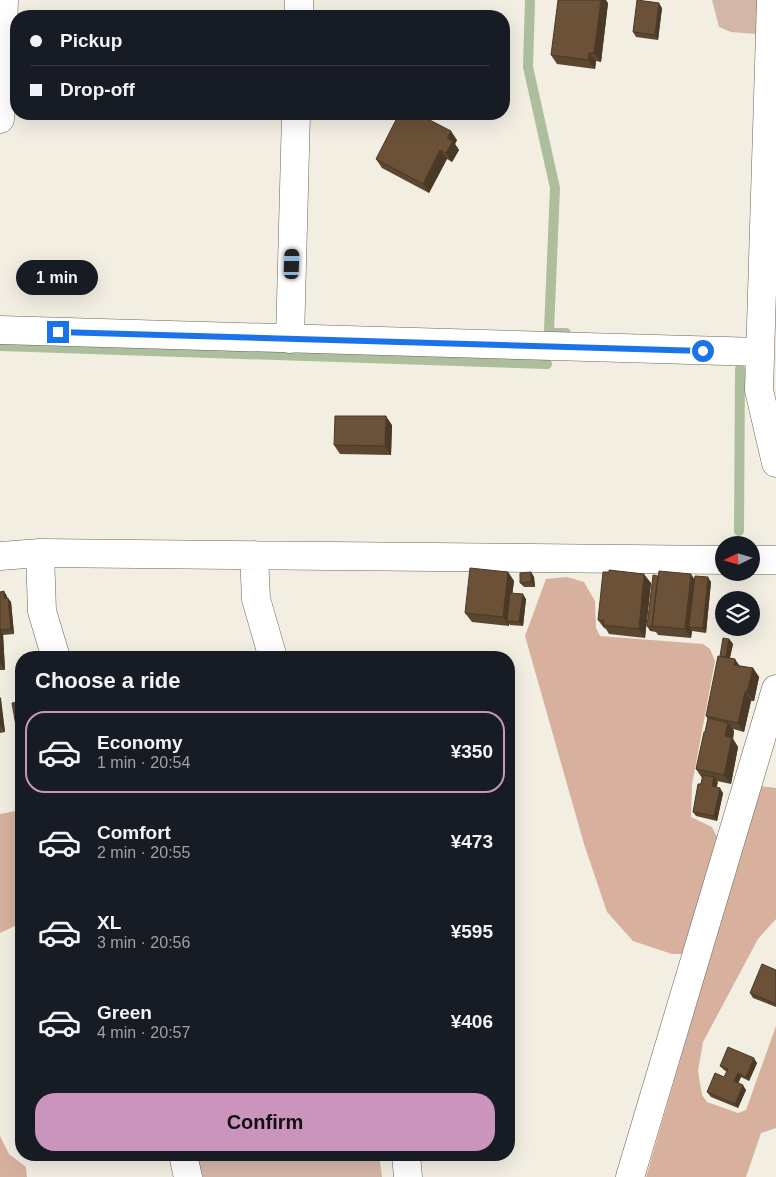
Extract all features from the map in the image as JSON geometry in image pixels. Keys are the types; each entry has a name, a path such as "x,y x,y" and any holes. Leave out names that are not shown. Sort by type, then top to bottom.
{"street":[{"path":"0,119 4,0"},
{"path":"771,0 771,191 759,390 776,463"},
{"path":"290,339 296,120"},
{"path":"0,330 760,352"},
{"path":"40,553 42,611 54,651"},
{"path":"0,556 40,553 715,560"},
{"path":"254,555 256,599 271,651"},
{"path":"760,560 776,560"},
{"path":"630,1177 776,689"},
{"path":"184,1161 188,1177"},
{"path":"407,1161 408,1177"}],"shaded area":[{"path":"712,0 757,0 756,34 731,32 719,27"},
{"path":"567,577 584,582 595,601 596,628 600,636 703,644 710,649 715,661 692,785 691,817 712,827 718,839 683,954 672,954 633,941 607,912 584,844 525,636 546,579"},
{"path":"760,786 776,788 776,919 758,939 703,1042 698,1071 702,1095 707,1102 738,1113 746,1110 776,1026 776,1128 761,1133 746,1177 646,1177"},
{"path":"15,811 15,926 0,933 0,814"},
{"path":"0,1136 9,1154 15,1159 15,1161 18,1161 26,1167 27,1177 0,1177"},
{"path":"199,1161 380,1161 382,1177 203,1177"}],"building":[{"path":"558,0 601,0 594,53 589,53 588,60 551,55"},
{"path":"637,0 659,3 655,35 633,32"},
{"path":"396,120 430,120 451,131 447,138 453,141 446,153 440,150 423,184 376,159"},
{"path":"335,416 386,416 385,446 334,445"},
{"path":"470,568 508,572 503,617 465,613"},
{"path":"609,570 644,574 639,629 603,625 604,620 598,620 603,572 609,572"},
{"path":"659,571 691,574 685,629 652,626"},
{"path":"531,572 531,582 520,583 520,573"},
{"path":"653,575 658,576 653,627 647,626"},
{"path":"695,576 708,577 703,628 689,627"},
{"path":"4,591 4,598 8,598 11,629 0,630 0,592"},
{"path":"510,593 523,594 519,622 507,621"},
{"path":"723,638 729,639 726,657 720,656"},
{"path":"718,656 735,659 734,665 753,668 738,723 706,716"},
{"path":"12,703 15,703 15,720"},
{"path":"708,718 728,723 725,736 732,738 724,775 696,769"},
{"path":"703,775 714,777 712,786 720,788 714,816 693,812 698,784 701,784"},
{"path":"762,964 776,970 776,1004 750,993"},
{"path":"728,1047 754,1058 746,1077 738,1073 734,1081 743,1085 735,1104 707,1092 715,1073 724,1077 728,1069 720,1066"}],"waterway":[{"path":"530,0 528,67 555,188 549,330 554,333 566,333"},
{"path":"0,346 547,364"},
{"path":"739,531 740,369"}],"route":[{"path":"58,332 703,351"}]}
